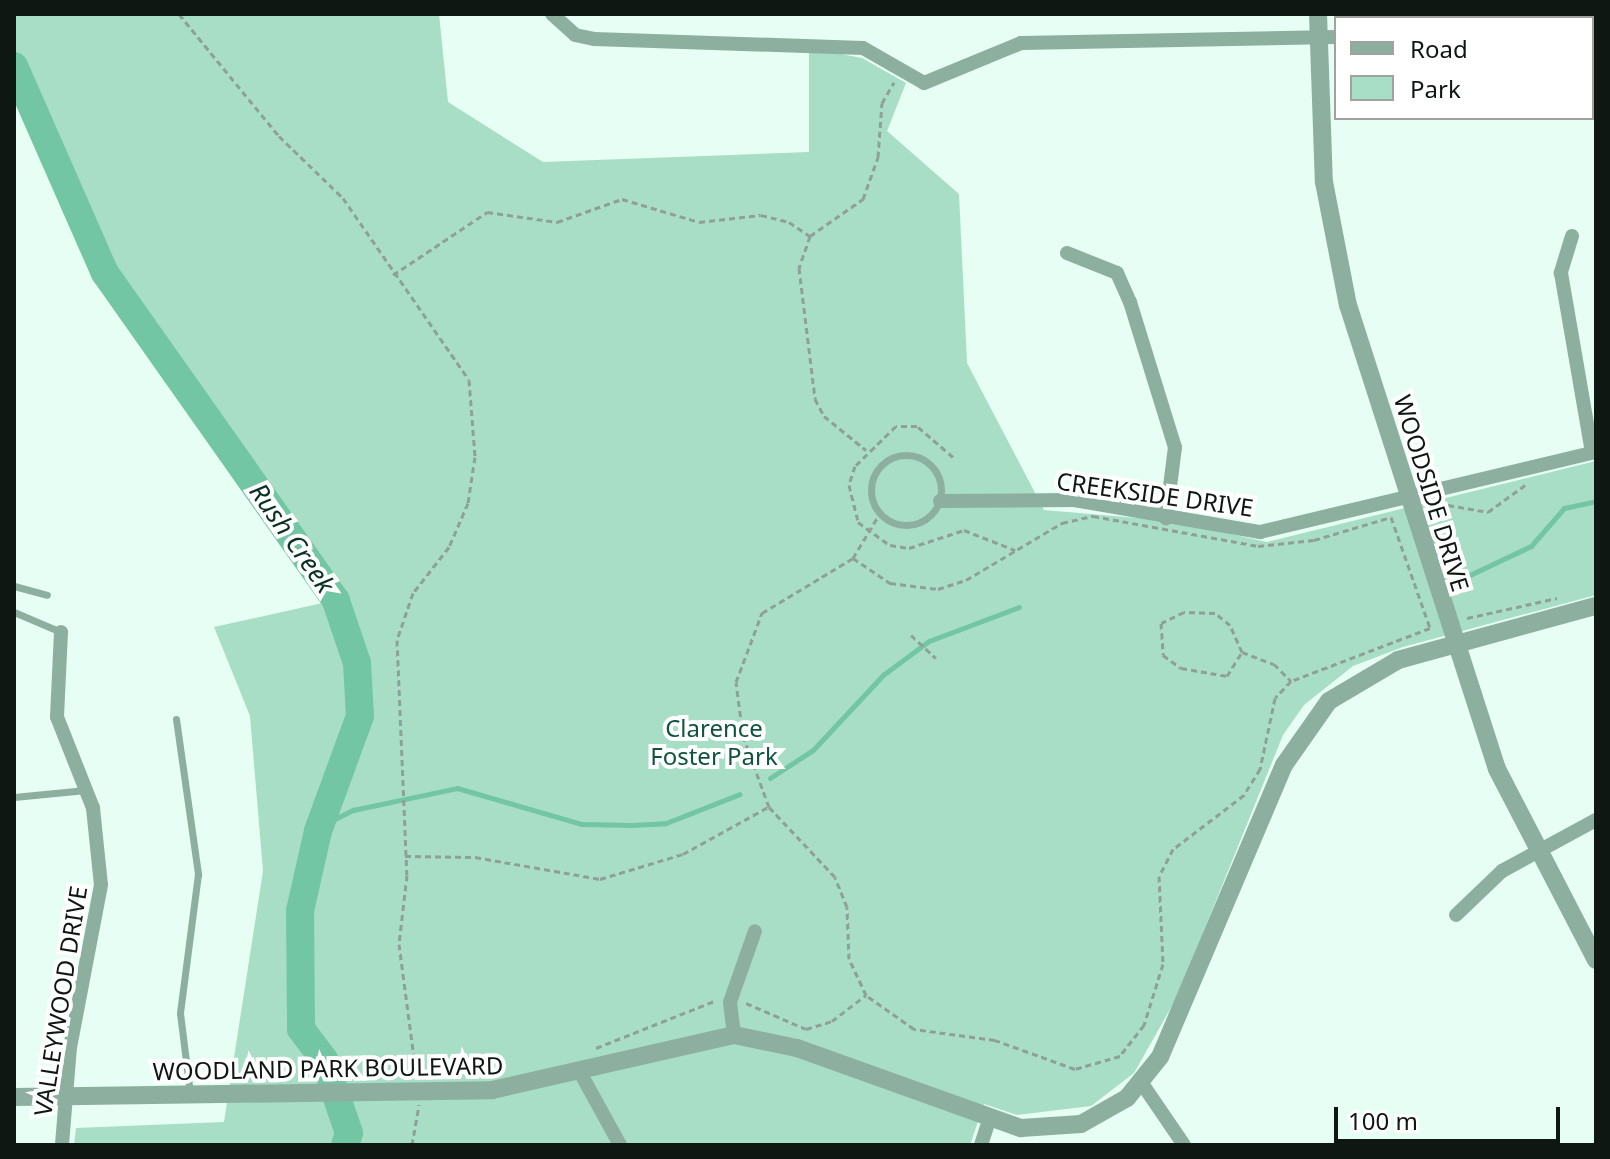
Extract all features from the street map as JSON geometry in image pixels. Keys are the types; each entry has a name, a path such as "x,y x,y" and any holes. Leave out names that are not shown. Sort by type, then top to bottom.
{"street":[{"path":"552,14 575,35 594,39 863,48 924,83 1021,43 1327,37"},
{"name":"WOODSIDE DRIVE","path":"1318,14 1327,37 1324,182 1348,305 1453,644 1497,769 1596,960"},
{"path":"1572,236 1561,273 1594,452"},
{"path":"1067,253 1117,273 1130,302 1175,447 1166,518"},
{"name":"CREEKSIDE DRIVE","path":"940,501 1074,500 1260,532 1411,501 1594,452"},
{"name":"WOODLAND PARK BOULEVARD","path":"14,1097 409,1093 527,1087 691,1040 734,1035 797,1048 1021,1128 1081,1124 1141,1082 1171,1036 1303,731 1369,673 1453,644 1596,606"},
{"name":"VALLEYWOOD DRIVE","path":"61,632 57,717 86,790 101,885 64,1096 62,1145"},
{"path":"1456,915 1537,850 1596,820"},
{"path":"734,1035 730,1002 755,931"},
{"path":"581,1074 620,1145"},
{"path":"1141,1082 1184,1145"},
{"path":"981,1145 990,1117"}],"lane":[{"path":"897,456 932,466 940,501 912,525 880,513 872,482 897,456"},
{"path":"14,586 47,595"},
{"path":"14,612 61,632"},
{"path":"176,719 198,874 180,1013 190,1095"},
{"path":"14,797 86,790"}],"path":[{"path":"179,14 279,136 343,198 393,275 469,380 475,457 455,533 413,593 397,640 401,821 405,856 399,944 412,1145"},
{"path":"866,450 815,399 799,268 810,236 863,199 878,157 882,103 897,78"},
{"path":"393,275 487,212 557,222 622,199 699,222 761,215 810,236"},
{"path":"953,457 906,423 866,450 849,485 866,530 909,548 945,534 983,532 1015,550"},
{"path":"1431,524 1426,510 1448,505 1488,512 1532,479"},
{"path":"880,513 866,530 853,558 762,613 744,647 736,682 743,736 769,807 835,877 847,907 849,959 882,1010 914,1029 995,1040 1075,1069 1100,1067 1120,1056 1158,995 1159,876 1173,849 1244,795 1260,769 1275,698 1291,681 1430,628 1391,517"},
{"path":"853,558 890,583 938,589 1062,523 1093,516"},
{"path":"1460,605 1465,618 1563,597"},
{"path":"1242,652 1227,676 1181,668 1163,655 1161,623 1184,612 1215,613 1230,625 1242,652 1274,664 1291,681"},
{"path":"911,635 936,658"},
{"path":"405,856 475,857 600,879 683,854 769,807"}],"green space":[{"name":"Clarence Foster Park","path":"14,14 439,14 448,102 543,162 809,152 809,48 862,58 906,83 887,131 959,194 967,363 1044,510 1172,521 1267,542 1596,461 1596,595 1403,647 1353,666 1304,705 1283,735 1177,997 1134,1073 1091,1106 1017,1115 984,1104 970,1145 74,1145 76,1128 224,1122 263,871 250,716 214,627 336,600 105,273 14,66"}],"waterway":[{"name":"Rush Creek","path":"14,66 105,273 336,601 357,663 360,716 318,831 300,911 301,1029 324,1060 349,1133 345,1145"},
{"path":"1457,581 1531,546 1564,508 1596,501"},
{"path":"770,778 813,750 883,675 929,641 1019,607"},
{"path":"321,826 353,810 457,788 582,824 666,823 740,794"}]}
